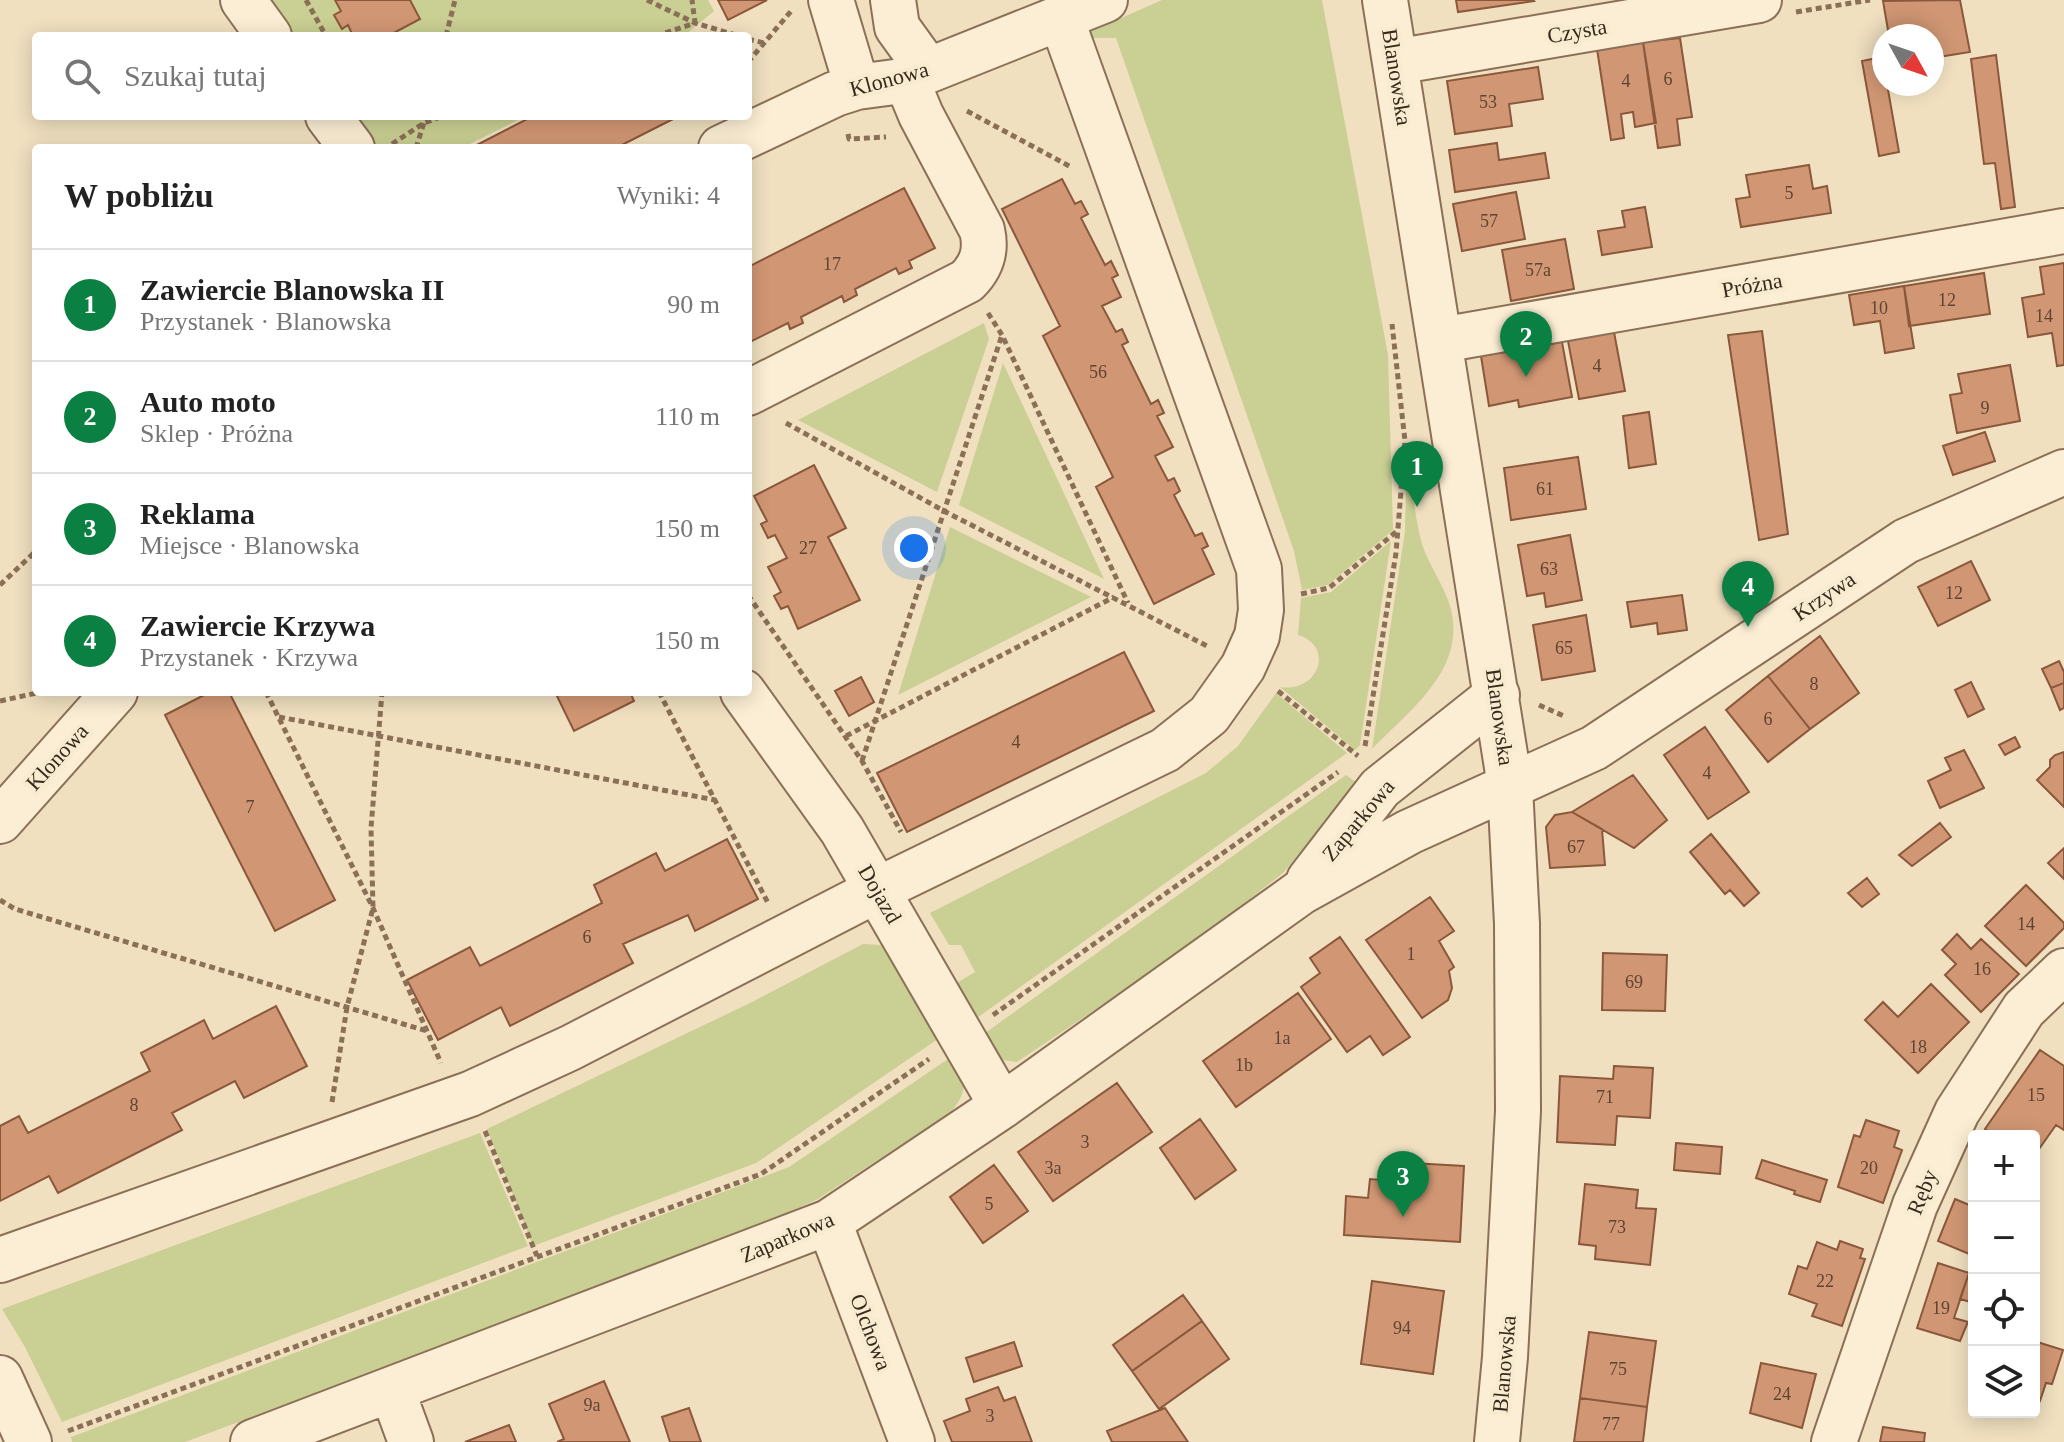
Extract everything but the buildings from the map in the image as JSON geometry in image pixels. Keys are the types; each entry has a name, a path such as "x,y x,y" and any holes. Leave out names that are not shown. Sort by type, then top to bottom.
{"street":[{"path":"243,0 266,32"},
{"path":"831,0 857,87"},
{"path":"752,391 967,281 981,264 986,246 982,230 921,115 917,75 897,27 893,0"},
{"name":"Blanowska","path":"1385,0 1510,786 1518,939 1518,1111 1505,1357 1497,1442"},
{"name":"Czysta","path":"1395,62 1759,0"},
{"path":"0,1260 470,1094 570,1048 877,890 1165,750 1209,715 1243,667 1257,636 1261,610 1259,569 1070,8"},
{"name":"Klonowa","path":"729,144 835,94 917,75 1070,8"},
{"path":"331,120 349,144"},
{"name":"Próżna","path":"1441,340 2064,231"},
{"name":"Krzywa","path":"1510,786 1594,748 1906,541 2064,472"},
{"name":"Zaparkowa","path":"1301,892 1380,788 1497,695"},
{"name":"Klonowa","path":"0,821 111,696"},
{"name":"Dojazd","path":"746,696 842,830 1002,1106"},
{"name":"Zaparkowa","path":"253,1442 829,1222 1002,1106 1301,892 1409,832 1510,786"},
{"name":"Ręby","path":"1834,1442 1915,1205 1957,1112 2024,1009 2064,971"},
{"name":"Olchowa","path":"829,1222 912,1442"},
{"path":"0,1378 48,1436"},
{"path":"392,1390 411,1442"}],"path":[{"path":"306,0 324,32"},
{"path":"447,32 455,0"},
{"path":"647,0 695,23 725,32"},
{"path":"692,0 695,23"},
{"path":"752,57 800,0"},
{"path":"668,32 695,23"},
{"path":"752,40 764,43"},
{"path":"961,108 1080,172"},
{"path":"417,144 425,120"},
{"path":"392,144 432,120"},
{"path":"848,134 849,139 900,137"},
{"path":"967,281 1002,335 1128,604"},
{"path":"1359,758 1365,747 1398,530 1405,441 1391,317"},
{"path":"862,761 1002,335"},
{"path":"786,423 944,511 1179,630"},
{"path":"1405,441 1416,445"},
{"path":"1300,594 1329,588 1398,530"},
{"path":"0,585 32,555"},
{"path":"846,736 1114,597"},
{"path":"752,601 862,761 908,845"},
{"path":"1278,691 1359,758"},
{"path":"0,701 32,694"},
{"path":"268,696 373,908 444,1070"},
{"path":"331,1111 347,1007 373,908 371,828 382,696"},
{"path":"661,696 772,911"},
{"path":"279,717 715,800"},
{"path":"48,1436 761,1174 1367,755"},
{"path":"0,900 15,909 427,1031"},
{"path":"484,1130 537,1256"}],"green space":[{"path":"271,0 708,0 714,11 689,32 292,32"},
{"path":"1162,0 1322,0 1388,355 1393,530 1328,585 1302,590 1294,551 1116,38 1086,38 1085,34"},
{"path":"351,120 518,120 470,144 368,144"},
{"path":"984,323 989,339 937,492 798,420"},
{"path":"1003,363 1104,579 959,505"},
{"path":"1407,452 1422,544 1448,600 1453,623 1452,645 1434,684 1372,749 1405,531"},
{"path":"950,527 1091,597 898,695"},
{"path":"1391,541 1360,745 1355,750 1280,687 1304,683 1318,667 1316,649 1298,635 1301,598 1331,592"},
{"path":"1276,693 1347,753 970,1023 950,987 975,972 961,945 949,945 930,913 1206,773 1238,746"},
{"path":"1346,775 1357,783 1283,873 1187,948 1017,1062 995,1059 978,1038"},
{"path":"889,942 938,1039 756,1163 533,1246 487,1129 752,1002 863,944"},
{"path":"954,1055 964,1084 961,1097 951,1112 818,1199 745,1232 185,1442 72,1442 71,1437 789,1167"},
{"path":"480,1133 528,1246 62,1422 25,1347 2,1309"}],"place":[{"name":"Auto moto","path":"1526,377"},
{"name":"Zawiercie Blanowska II","path":"1417,507"},
{"name":"Zawiercie Krzywa","path":"1748,627"},
{"name":"Reklama","path":"1403,1217"}]}
